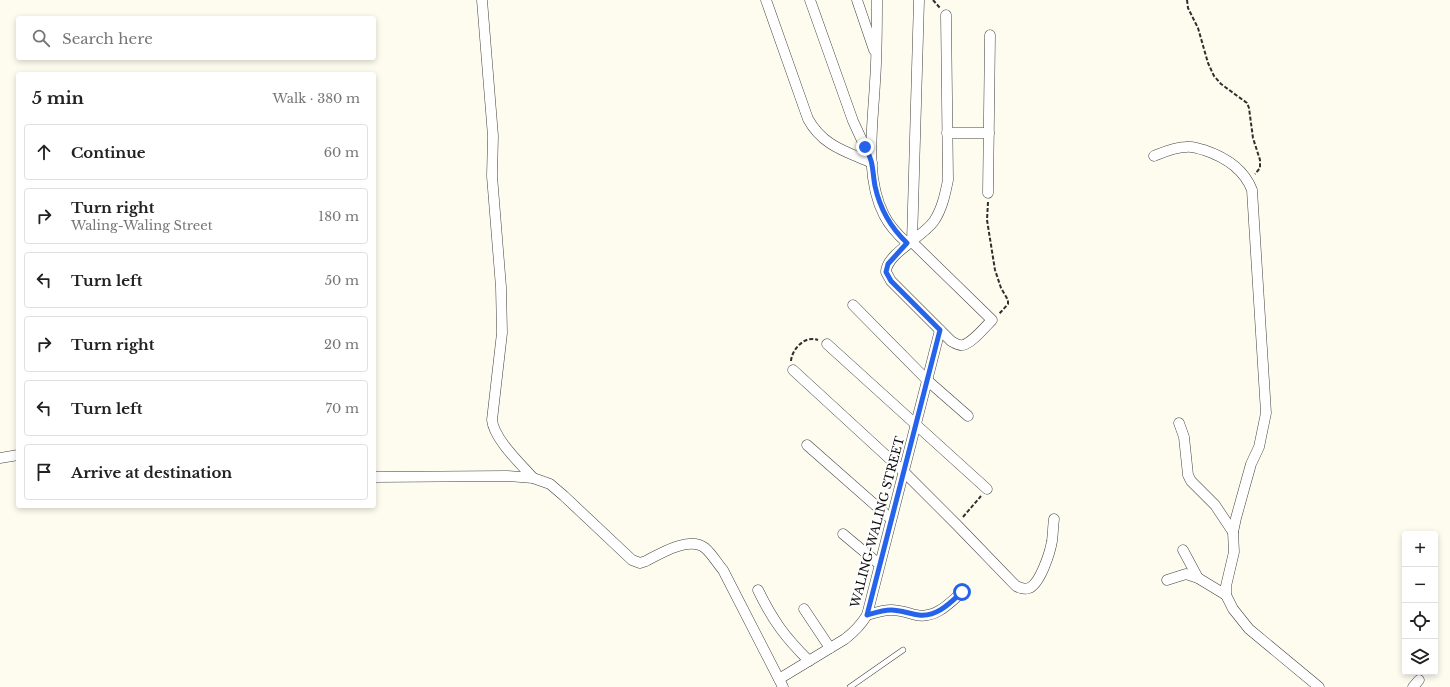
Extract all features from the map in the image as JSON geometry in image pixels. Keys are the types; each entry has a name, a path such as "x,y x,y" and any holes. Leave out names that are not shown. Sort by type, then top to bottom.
{"street":[{"path":"482,0 493,136 492,176 502,317 501,350 492,420 493,425 501,439 533,478"},
{"path":"766,0 808,119 815,131 824,140 839,148 871,160"},
{"path":"810,0 853,121 871,160"},
{"path":"857,0 877,58"},
{"path":"877,0 877,58 871,160 875,186 884,215 892,227 909,242 992,320 972,339 962,345 956,345 940,330 891,281 886,272 888,264 909,242 928,228 935,220 945,197 948,180 946,15"},
{"path":"909,242 919,0"},
{"path":"988,193 990,35"},
{"path":"947,133 989,133"},
{"path":"1154,156 1187,146 1215,154 1233,164 1248,180 1252,190 1266,413 1259,447 1249,471 1239,504 1233,532 1234,552 1226,586 1226,595 1233,609 1249,629 1319,687"},
{"path":"853,305 928,381 968,416"},
{"name":"WALING-WALING STREET","path":"781,683 809,661 855,632 867,615 940,330"},
{"path":"827,344 987,489"},
{"path":"793,370 904,472 1016,586 1024,589 1030,588 1035,584 1045,566 1052,542 1054,519"},
{"path":"1179,423 1184,436 1188,475 1191,481 1214,505 1233,532"},
{"path":"807,445 891,519"},
{"path":"0,458 16,455"},
{"path":"376,477 507,476 533,478 550,484 632,560 640,563 683,544 697,544 711,555 722,570 781,683"},
{"path":"843,534 879,564"},
{"path":"1183,550 1198,578"},
{"path":"1167,580 1186,574 1198,578 1226,595"},
{"path":"758,590 770,615 780,629 791,643 809,661"},
{"path":"867,615 890,610 900,610 918,615 928,615 939,611 962,592"},
{"path":"804,609 830,648"}],"lane":[{"path":"850,687 903,650"}],"path":[{"path":"1187,0 1188,8 1198,28 1208,63 1214,76 1221,84 1248,103 1253,138 1260,160 1260,168 1248,180"},
{"path":"988,193 987,220 995,270 1000,288 1008,300 1008,304 992,320"},
{"path":"793,370 791,362 792,354 799,345 807,340 816,339 827,344"},
{"path":"957,525 987,489"}],"route":[{"path":"865,147 871,157 875,186 884,215 901,238 907,243 888,264 886,272 888,277 940,330 867,615 890,610 900,610 918,615 928,615 939,611 962,592"}]}
